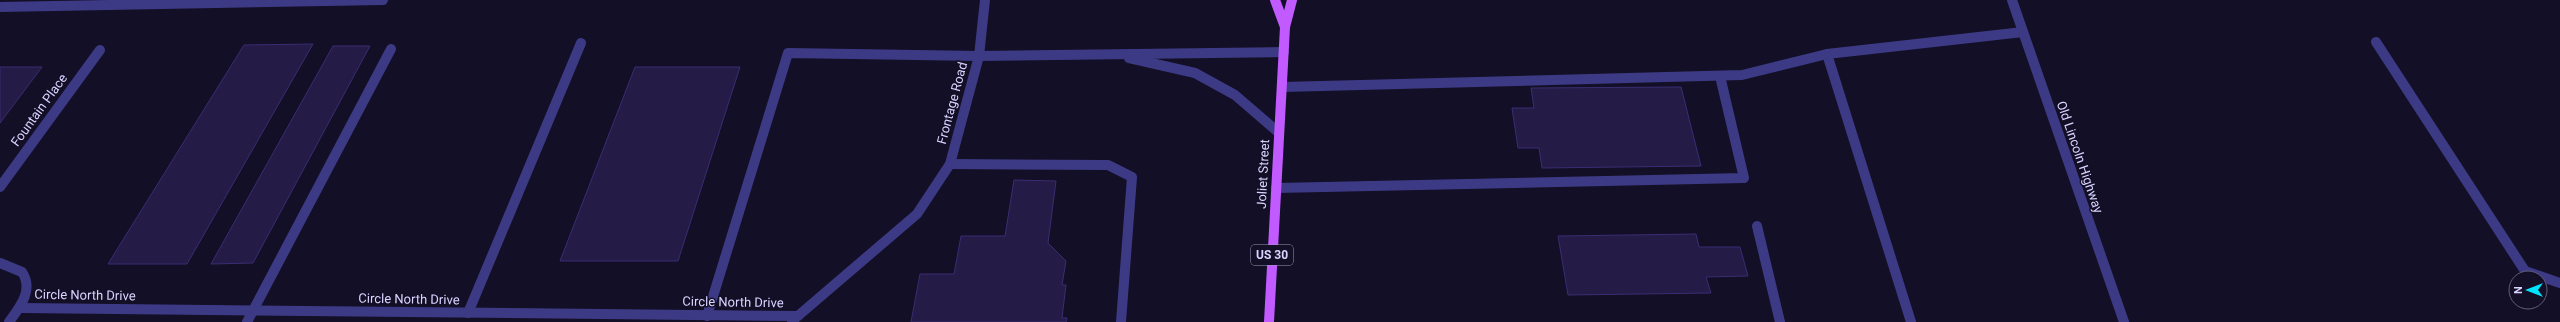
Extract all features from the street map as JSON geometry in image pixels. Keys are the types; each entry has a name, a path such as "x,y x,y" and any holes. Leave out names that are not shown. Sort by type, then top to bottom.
{"main road":[{"name":"US 30","path":"1275,0 1285,27"},
{"name":"US 30","path":"1285,27 1292,0"},
{"name":"Joliet Street","path":"1269,322 1285,27"}],"street":[{"path":"0,7 384,0"},
{"path":"707,316 788,53 979,56 985,0"},
{"name":"Old Lincoln Highway","path":"2012,0 2124,322"},
{"path":"1282,87 1742,75 1826,54 2023,32"},
{"path":"2376,42 2525,271 2560,283"},
{"path":"468,313 581,43"},
{"path":"247,322 391,49"},
{"name":"Fountain Place","path":"0,187 100,50"},
{"name":"Frontage Road","path":"794,319 917,214 950,164 979,56 1284,52"},
{"path":"1112,54 1195,73 1235,94 1279,133"},
{"path":"1826,54 1911,322"},
{"path":"1276,188 1744,178 1720,76"},
{"path":"950,164 1108,165 1132,177 1121,322"},
{"path":"1757,226 1780,322"},
{"path":"0,263 12,265 22,272 28,282 27,294 21,308 9,322"},
{"name":"Circle North Drive","path":"21,308 252,311 380,317 468,313 647,319 707,316 794,319"}],"building":[{"path":"313,44 187,264 108,264 244,45"},
{"path":"333,46 370,46 253,263 211,264"},
{"path":"0,67 42,67 0,123"},
{"path":"635,67 740,67 678,261 560,261"},
{"path":"1681,87 1701,166 1542,168 1539,148 1518,148 1512,108 1534,108 1531,88"},
{"path":"1014,180 1056,181 1048,243 1066,261 1062,285 1066,285 1062,318 1067,318 1066,322 911,322 920,274 954,274 961,236 1005,236"},
{"path":"1696,234 1699,247 1740,247 1748,276 1706,277 1711,293 1568,295 1558,236"}]}
